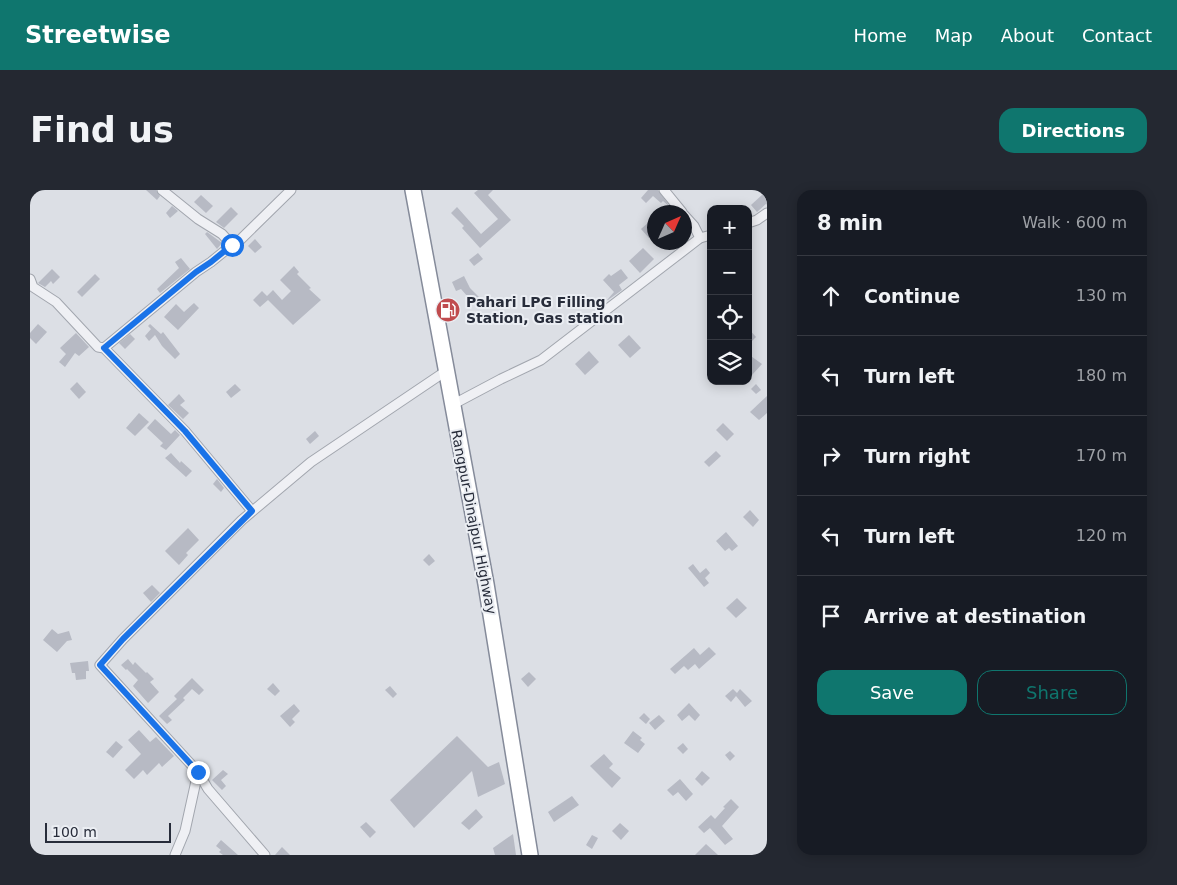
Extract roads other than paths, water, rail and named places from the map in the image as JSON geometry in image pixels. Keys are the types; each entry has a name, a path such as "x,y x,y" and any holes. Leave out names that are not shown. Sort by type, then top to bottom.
{"highway":[{"name":"Rangpur-Dinajpur Highway","path":"413,190 486,584 530,855"}],"street":[{"path":"162,190 198,219 222,234 232,245"},
{"path":"104,348 196,272 239,241 291,190"},
{"path":"664,190 676,205"},
{"path":"752,221 757,220 767,212"},
{"path":"692,224 700,238"},
{"path":"452,405 541,360 700,238 707,236"},
{"path":"30,279 33,287 56,302 98,347 104,348 185,431 252,511"},
{"path":"265,855 208,789 198,772 100,665 123,639 252,511 312,462 446,370"},
{"path":"175,855 185,831 198,772"}],"place":[{"name":"Pahari LPG Filling Station, Gas station","path":"448,310"}]}
